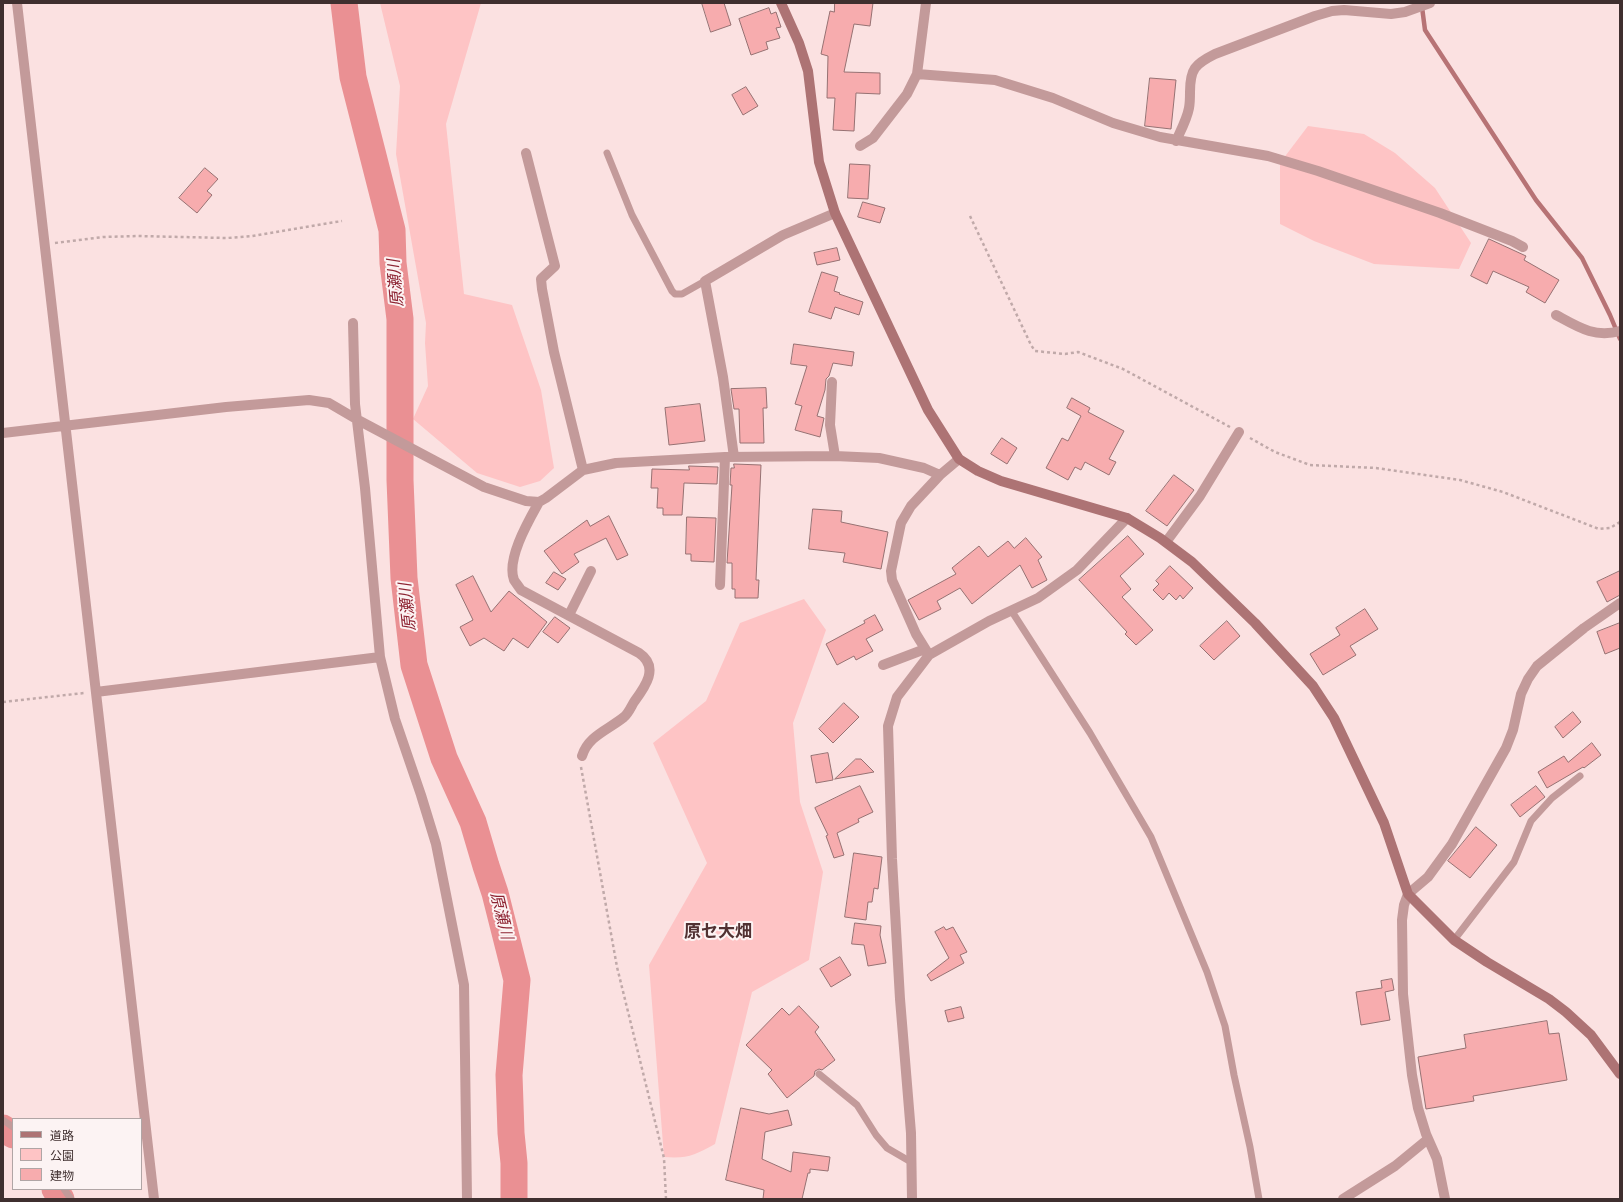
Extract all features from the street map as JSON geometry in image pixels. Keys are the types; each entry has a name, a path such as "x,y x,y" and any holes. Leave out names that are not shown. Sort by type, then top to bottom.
{"street":[{"path":"17,3 154,1199"},
{"path":"781,3 799,43 808,71 819,162 835,213 928,410 959,459 978,471 1001,481 1127,518 1166,542 1192,562 1255,623 1313,686 1334,718 1384,823 1408,894 1454,940 1487,962 1550,999 1591,1034 1620,1074"},
{"path":"860,146 873,138 907,94 917,74 926,3"},
{"path":"1176,141 1188,115 1190,106 1190,79 1194,68 1200,62 1215,54 1332,11 1344,10 1391,14 1405,12 1430,3"},
{"path":"917,74 995,80 1052,98 1113,123 1160,138 1268,156 1318,171 1440,213 1512,241 1523,247"},
{"path":"526,153 555,266 541,279 542,289 554,352 584,470"},
{"path":"720,585 730,457 723,377 706,281 783,235 835,213"},
{"path":"1556,315 1592,333 1608,334 1620,331"},
{"path":"353,323 355,404 358,420 380,657 394,719 421,795 436,844 464,985 467,1199"},
{"path":"832,382 830,425 835,456"},
{"path":"3,433 226,407 309,400 329,403 484,487 526,501 539,502 584,470 616,463 730,457 835,456 879,458 924,468 940,475"},
{"path":"1166,542 1200,496 1239,432"},
{"path":"927,652 916,634 892,580 891,571 901,523 911,506 940,475 959,459"},
{"path":"539,502 517,550 513,565 514,579 521,590 646,658 650,668 649,678 643,691 625,717 591,740 582,756"},
{"path":"883,666 927,652 1038,598 1077,570 1127,518"},
{"path":"568,615 591,571"},
{"path":"1445,1199 1437,1159 1428,1139 1418,1108 1412,1075 1403,994 1402,920 1404,905 1408,894 1428,877 1452,844 1470,813 1506,748 1513,730 1521,694 1537,666 1584,628 1620,603"},
{"path":"912,1199 911,1133 900,1000 892,859 888,726 897,697 927,652"},
{"path":"96,692 380,657"},
{"path":"1343,1199 1395,1166 1428,1139"}],"lane":[{"path":"607,153 632,215 672,291 675,294 682,294 706,281"},
{"path":"1011,610 1090,733 1154,844 1207,972 1225,1026 1259,1199"},
{"path":"1454,940 1514,862 1531,821 1552,798 1580,776"},
{"path":"820,1074 857,1105 886,1148 911,1162"},
{"path":"3,1120 12,1126"},
{"path":"65,1190 72,1199"}],"path":[{"path":"970,216 1030,345 1035,351 1065,354 1078,352 1123,369 1275,452 1310,465 1376,468 1460,480 1503,492 1599,529 1610,528 1620,522"},
{"path":"45,244 103,237 137,236 227,238 252,236 342,221"},
{"path":"3,702 96,692"},
{"path":"582,756 581,766 617,967 664,1158 666,1199"}],"green space":[{"path":"380,3 481,3 446,124 464,294 512,305 541,390 554,468 540,481 520,487 477,473 413,419 428,386 425,343 426,323 396,154 400,86"},
{"path":"1308,126 1364,134 1395,153 1435,188 1471,243 1459,269 1374,264 1314,241 1280,224 1280,163"},
{"path":"804,599 826,630 793,723 800,802 823,872 809,960 752,992 715,1144 702,1151 685,1157 664,1157 649,965 707,863 653,743 706,701 740,623"}],"building":[{"path":"702,3 724,3 731,25 711,32"},
{"path":"835,3 873,3 870,26 854,24 844,72 880,73 880,94 856,93 854,131 833,130 835,98 827,98 828,56 821,54 830,11 834,12"},
{"path":"769,8 771,14 776,12 781,27 776,28 780,38 766,42 768,49 751,55 739,19"},
{"path":"1150,78 1176,80 1171,129 1145,126"},
{"path":"746,87 758,106 743,115 732,95"},
{"path":"850,164 870,165 868,199 848,198"},
{"path":"205,168 218,179 207,191 212,195 197,213 179,198"},
{"path":"863,202 885,208 880,223 858,217"},
{"path":"1489,239 1526,256 1524,260 1559,280 1545,303 1526,292 1529,287 1493,271 1487,284 1471,276"},
{"path":"837,248 840,260 817,265 814,253"},
{"path":"822,272 838,277 834,291 863,302 859,315 835,307 831,319 809,312"},
{"path":"794,344 854,352 852,366 833,363 829,376 826,379 825,390 817,416 824,418 820,437 795,430 802,406 795,404 807,366 791,364"},
{"path":"766,388 767,408 763,408 764,443 740,443 739,409 734,409 731,389"},
{"path":"1072,398 1090,408 1088,412 1124,431 1109,459 1116,462 1109,475 1085,462 1081,470 1075,467 1068,480 1046,468 1062,438 1068,441 1081,416 1067,408"},
{"path":"700,404 705,441 669,445 665,408"},
{"path":"1002,438 1017,448 1007,464 991,454"},
{"path":"734,464 761,465 756,580 759,580 758,598 735,598 735,589 732,589 732,563 727,563 732,485 730,485 731,468 734,468"},
{"path":"689,466 718,467 717,484 684,483 682,515 663,515 663,508 657,508 658,488 651,488 652,469 689,470"},
{"path":"1174,475 1194,490 1167,526 1146,511"},
{"path":"813,509 842,511 841,522 888,532 881,569 843,562 845,553 809,549"},
{"path":"609,516 628,555 617,560 606,538 574,554 579,562 562,574 544,551 587,520 590,526"},
{"path":"687,517 716,518 714,562 691,561 691,554 686,554"},
{"path":"1128,536 1144,554 1120,576 1131,589 1122,597 1153,630 1136,645 1125,634 1127,632 1079,580"},
{"path":"1026,538 1042,557 1038,560 1047,580 1032,588 1020,565 972,604 960,588 937,601 941,609 919,620 908,600 956,574 952,568 979,546 988,557 1008,541 1014,548"},
{"path":"1170,566 1193,588 1183,599 1180,595 1176,600 1169,593 1163,600 1153,590 1159,584 1156,581"},
{"path":"1620,571 1620,595 1607,602 1597,582"},
{"path":"554,572 566,579 558,590 546,583"},
{"path":"473,576 491,612 509,591 547,622 528,648 513,638 504,651 484,638 470,646 460,627 473,620 456,585"},
{"path":"1365,609 1378,629 1350,646 1356,655 1323,675 1310,654 1340,635 1336,628"},
{"path":"875,615 883,630 866,639 873,651 856,660 854,656 837,665 826,644 865,623 864,621"},
{"path":"555,617 570,628 558,643 543,632"},
{"path":"1227,621 1240,636 1214,660 1200,646"},
{"path":"1620,623 1620,648 1605,654 1597,632"},
{"path":"844,703 859,717 833,743 819,729"},
{"path":"1573,712 1581,722 1563,738 1555,727"},
{"path":"1592,743 1601,755 1584,768 1583,767 1547,788 1538,772 1564,756 1568,762"},
{"path":"828,753 833,780 816,783 811,756"},
{"path":"856,759 861,759 874,772 835,779"},
{"path":"860,786 873,812 858,819 859,822 837,833 844,855 834,858 826,836 828,835 815,808"},
{"path":"1536,786 1545,797 1520,817 1511,805"},
{"path":"1476,827 1497,845 1470,878 1448,861"},
{"path":"854,853 882,857 878,889 874,888 872,902 868,902 866,920 845,917"},
{"path":"855,923 881,926 880,935 886,963 868,966 864,945 852,944"},
{"path":"944,927 946,930 953,927 967,952 960,955 964,963 931,981 927,975 949,958 935,932"},
{"path":"840,957 851,975 831,987 820,969"},
{"path":"1392,979 1394,990 1385,992 1390,1020 1361,1025 1356,992 1382,988 1381,981"},
{"path":"799,1006 819,1027 815,1032 835,1060 822,1070 819,1069 815,1071 814,1076 787,1098 768,1074 772,1070 746,1045 782,1008 789,1015"},
{"path":"961,1007 964,1018 948,1022 945,1011"},
{"path":"1547,1021 1549,1034 1559,1033 1567,1080 1473,1096 1474,1101 1426,1109 1418,1057 1466,1048 1464,1035"},
{"path":"741,1108 769,1114 788,1110 792,1125 765,1132 762,1159 791,1172 793,1152 830,1157 828,1171 810,1169 802,1199 763,1199 764,1190 726,1180"}],"waterway":[{"name":"原瀬川","path":"344,3 353,77 392,230 393,263 400,319 400,480 404,578 414,665 444,758 473,822 495,893 517,980 509,1075 511,1133 514,1163 514,1199"},
{"path":"1422,7 1425,30 1536,200 1582,258 1620,339"},
{"path":"3,1128 12,1134"},
{"path":"56,1190 61,1199"}],"district":[{"name":"原セ大畑","path":"718,932"}]}
